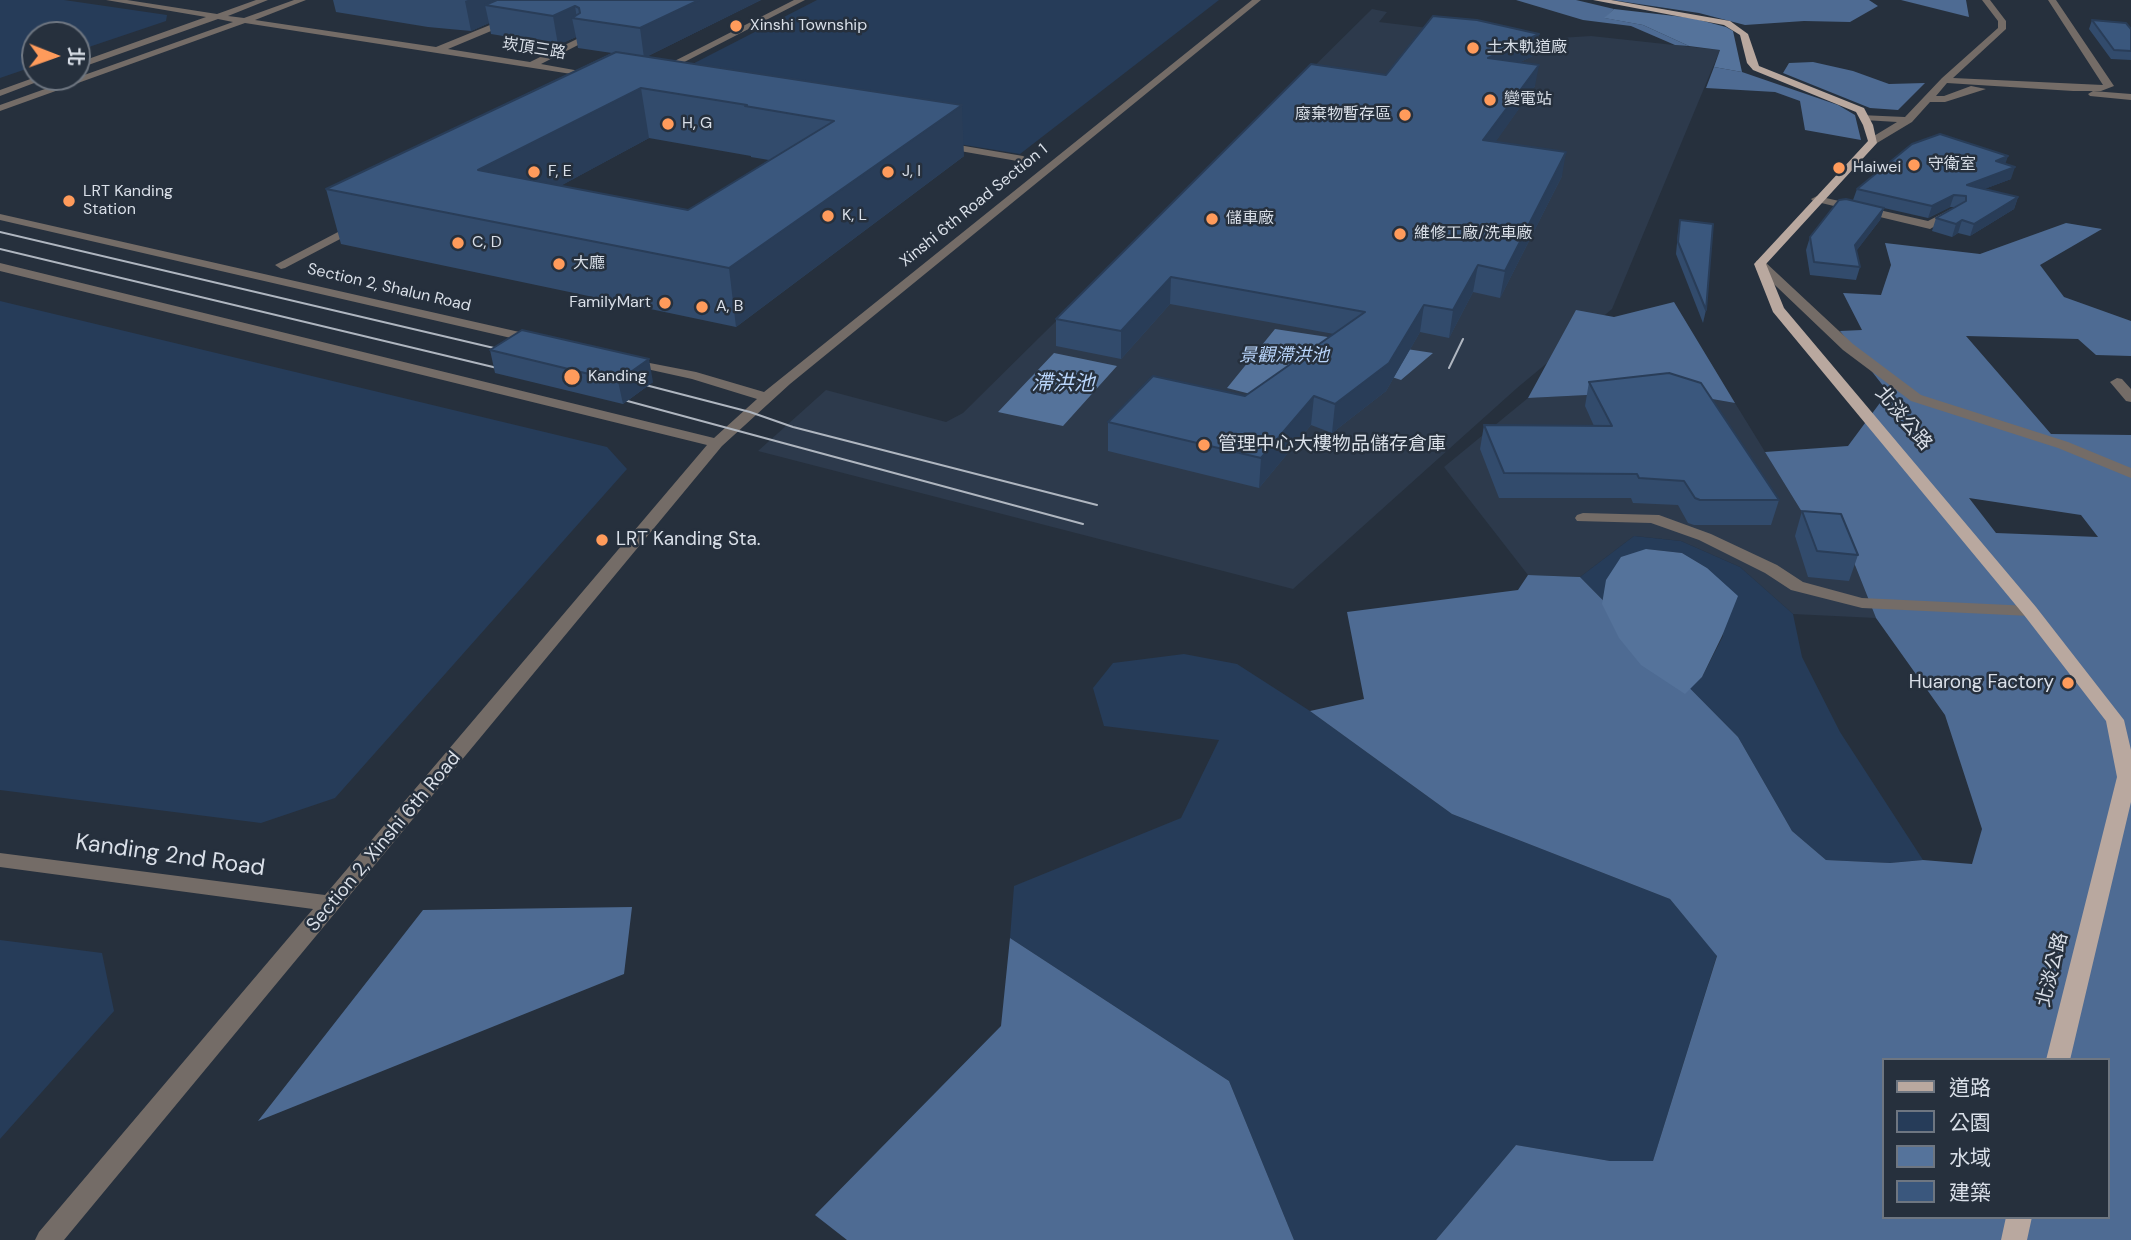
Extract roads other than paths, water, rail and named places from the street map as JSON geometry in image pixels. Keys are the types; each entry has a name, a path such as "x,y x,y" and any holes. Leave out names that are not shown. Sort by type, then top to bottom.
{"main road":[{"path":"1597,0 1727,23 1744,34 1752,63 1764,74 1860,110 1873,141 1760,264"},
{"name":"北淡公路","path":"1760,264 1778,309 2030,611 2115,720 2129,776 2058,1058"},
{"path":"2014,1240 2019,1219"}],"street":[{"name":"崁頂三路","path":"110,0 612,77"},
{"path":"91,61 264,0"},
{"path":"0,108 302,0"},
{"path":"650,76 800,0"},
{"name":"Xinshi 6th Road Section 1","path":"717,443 768,398 1257,0"},
{"path":"1873,141 1908,120 1945,80 2002,29 2002,20 1986,0"},
{"path":"1945,80 2073,88 2109,86 2052,0"},
{"path":"438,50 515,12"},
{"path":"531,65 579,41"},
{"path":"0,93 21,86"},
{"path":"1930,99 1945,99 1971,89 2131,97"},
{"path":"1864,117 1908,120"},
{"path":"929,143 1023,159"},
{"path":"1817,199 1930,225 1955,211"},
{"name":"Section 2, Shalun Road","path":"0,217 546,342"},
{"path":"281,265 366,222"},
{"path":"1760,264 1848,347 1916,398 2063,445 2131,473"},
{"path":"0,267 717,443"},
{"path":"614,358 696,376 768,398"},
{"path":"2117,382 2131,398"},
{"name":"Section 2, Xinshi 6th Road","path":"48,1240 717,443"},
{"path":"1583,518 1653,518 1705,537 1771,569 1797,586 1862,603 2030,611"},
{"name":"Kanding 2nd Road","path":"0,860 332,904"}],"water":[{"path":"1614,9 1692,18 1726,27 1733,31 1742,72 1714,67 1720,50 1689,46 1643,25 1604,18"},
{"name":"景觀滯洪池","path":"1275,329 1433,353 1401,380 1328,356 1266,398 1227,388"},
{"name":"滯洪池","path":"1054,353 1117,366 1063,426 998,412"},
{"path":"1646,549 1682,553 1707,568 1738,596 1702,677 1685,694 1641,665 1619,638 1602,604 1606,580 1621,557"}],"tram line":[{"path":"0,232 511,352"},
{"path":"0,249 514,372"},
{"path":"1449,368 1463,339"},
{"path":"630,381 750,412 793,427 1097,505"},
{"path":"609,396 1083,524"}],"place":[{"name":"Xinshi Township","path":"736,26"},
{"name":"土木軌道廠","path":"1473,48"},
{"name":"變電站","path":"1490,100"},
{"name":"廢棄物暫存區","path":"1405,115"},
{"name":"H, G","path":"668,124"},
{"name":"守衛室","path":"1914,165"},
{"name":"Haiwei","path":"1839,168"},
{"name":"F, E","path":"534,172"},
{"name":"J, I","path":"888,172"},
{"name":"LRT Kanding Station","path":"69,201"},
{"name":"K, L","path":"828,216"},
{"name":"儲車廠","path":"1212,219"},
{"name":"維修工廠/洗車廠","path":"1400,234"},
{"name":"C, D","path":"458,243"},
{"name":"大廳","path":"559,264"},
{"name":"FamilyMart","path":"665,303"},
{"name":"A, B","path":"702,307"},
{"name":"Kanding","path":"572,377"},
{"name":"管理中心大樓物品儲存倉庫","path":"1204,445"},
{"name":"LRT Kanding Sta.","path":"602,540"},
{"name":"Huarong Factory","path":"2068,683"}]}
